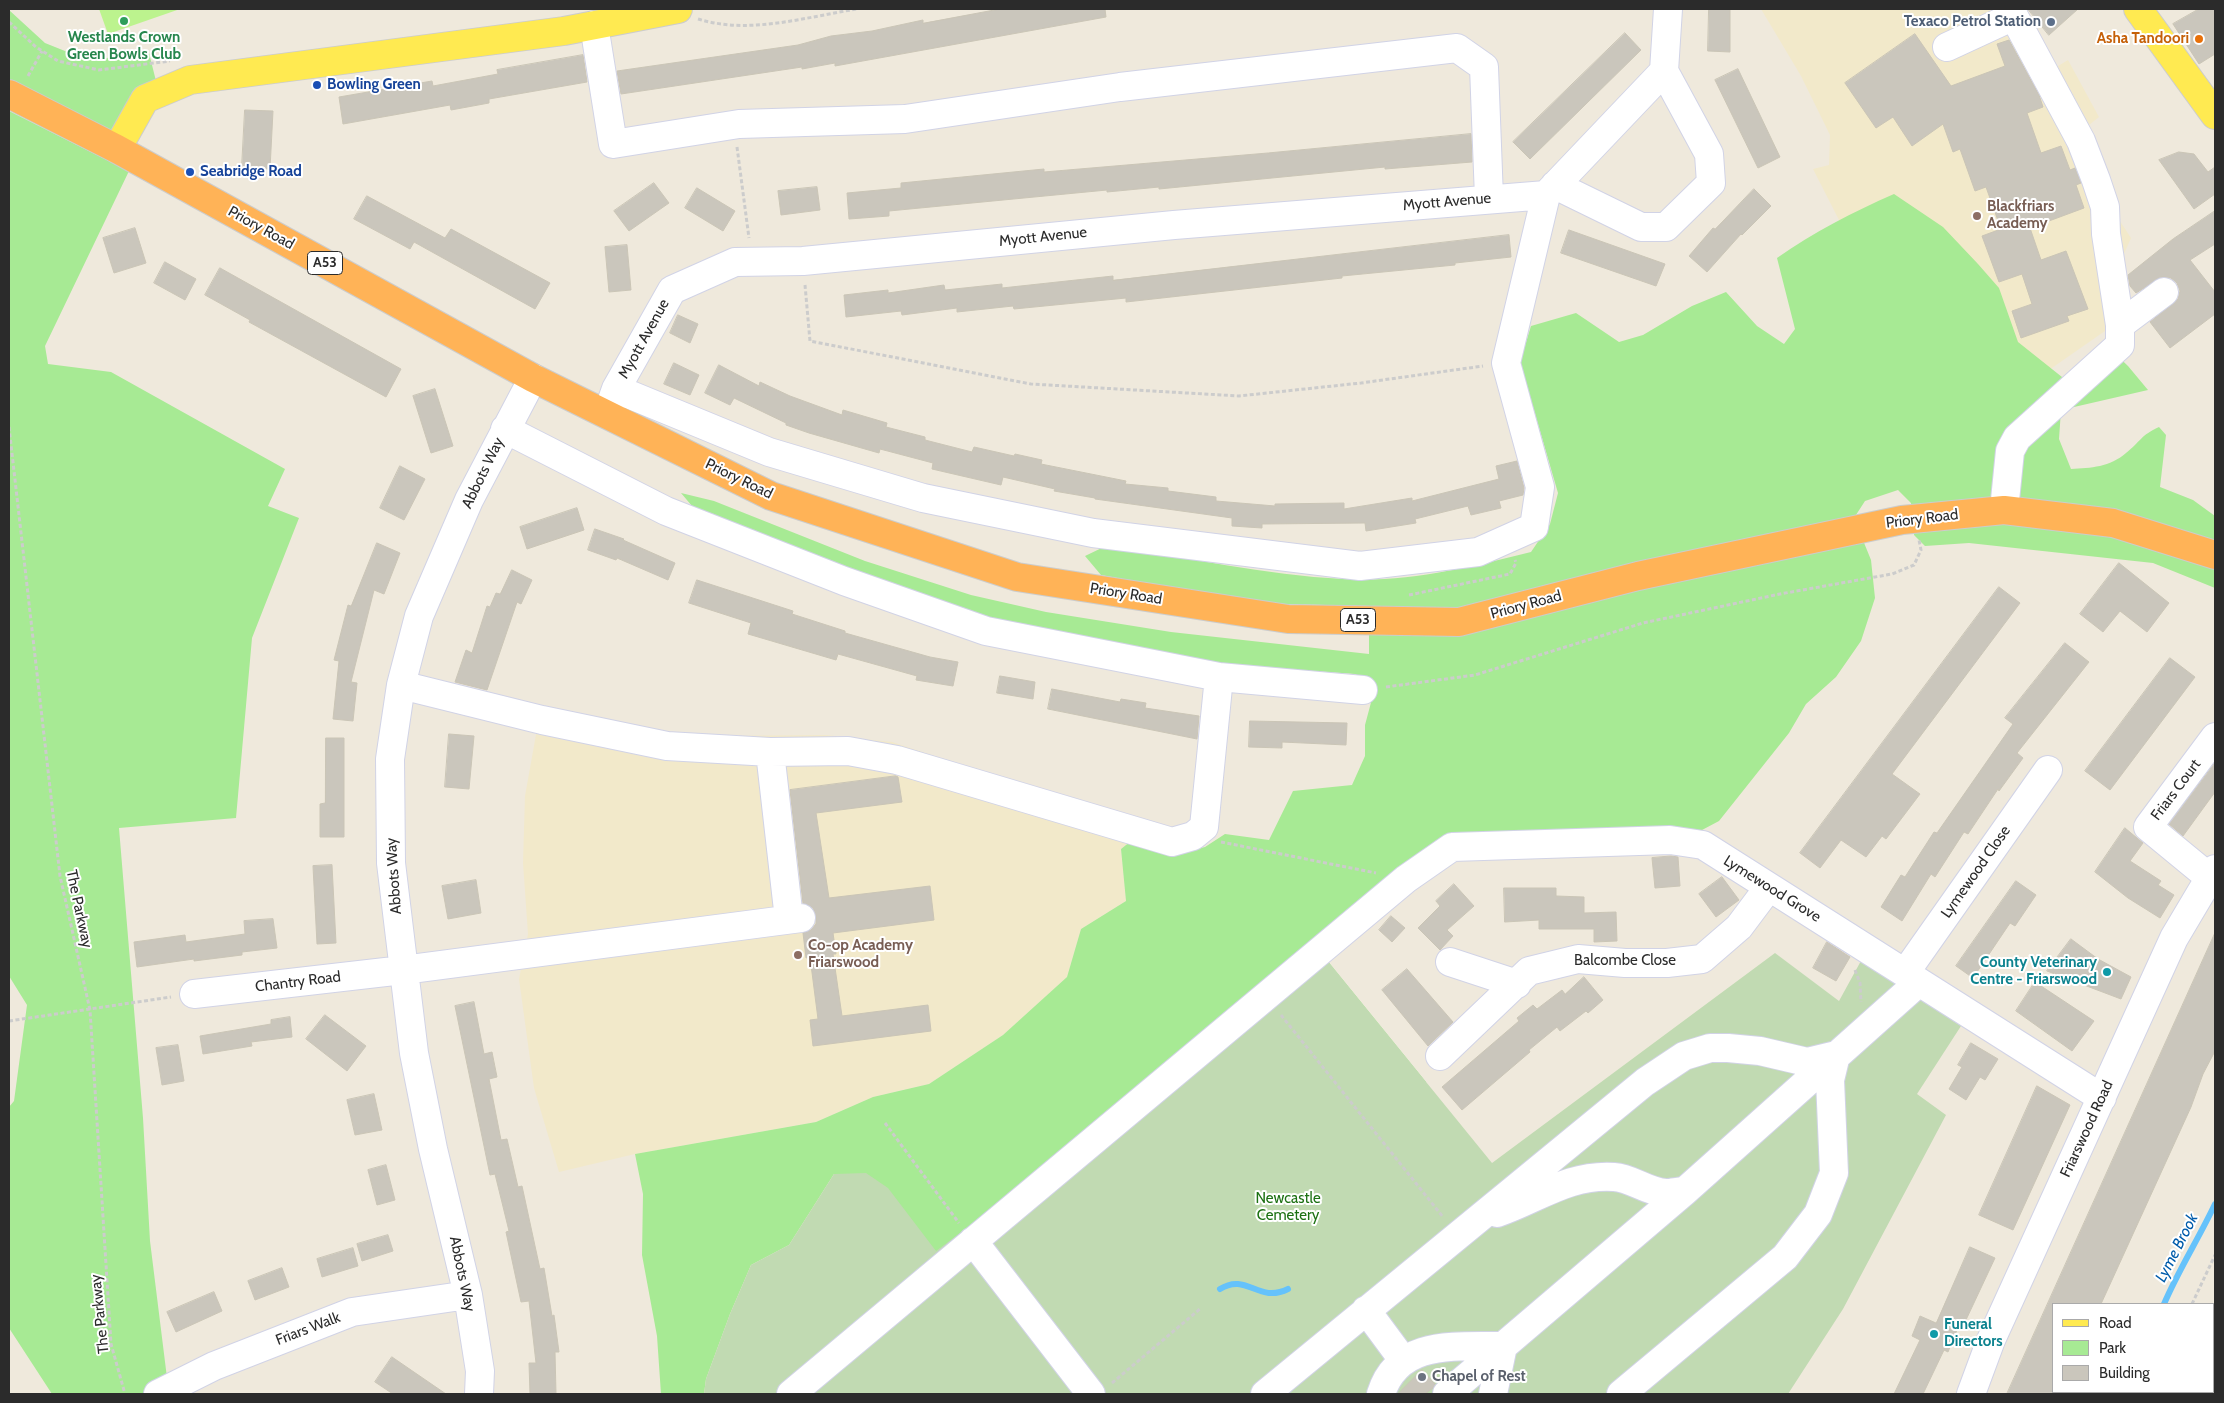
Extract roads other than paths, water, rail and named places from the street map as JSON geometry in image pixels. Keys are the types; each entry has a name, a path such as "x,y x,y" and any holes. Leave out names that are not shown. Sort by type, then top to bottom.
{"highway":[{"name":"A53","path":"12,96 117,149"},
{"name":"Priory Road","path":"117,149 533,378 612,401 771,496 1017,577 1288,619 1460,622 1638,576 1915,519 2004,510 2112,523 2215,555"}],"main road":[{"path":"2138,9 2215,115"},
{"path":"117,149 144,99 190,80 564,31 594,25 620,14 684,13"}],"street":[{"path":"1551,190 1664,71 1668,9"},
{"path":"1947,47 2012,12 2081,141 2096,180 2105,207 2106,234 2120,325 2120,345 2017,438 2010,451 2004,510"},
{"path":"594,25 613,144 734,124 905,119 1120,87 1457,48 1484,67 1489,198"},
{"name":"Myott Avenue","path":"612,401 672,290 735,262 803,261 1174,225 1489,198 1551,190 1641,227 1666,227 1711,183 1709,154 1664,71"},
{"name":"Priory Road","path":"612,401 787,458 923,498 1093,533 1360,566 1478,552 1534,527 1540,488 1506,363 1551,190"},
{"path":"2120,325 2164,292"},
{"name":"Abbots Way","path":"479,1394 480,1371 468,1295 433,1149 414,1052 391,862 390,769 401,685 419,616 470,500 533,378"},
{"path":"505,429 666,511 844,581 986,631 1220,677 1363,690"},
{"path":"401,685 542,720 667,746 770,752 848,751 897,760 1172,842 1193,836 1204,827 1220,677"},
{"name":"Friars Court","path":"2212,873 2148,827 2215,737"},
{"name":"Chantry Road","path":"194,994 403,970 795,919 770,752"},
{"name":"Lymewood Close","path":"1463,1389 1503,1346 1685,1191 1836,1055 1912,978 2048,770"},
{"name":"Lymewood Grove","path":"790,1394 1406,879 1452,846 1670,840 1703,845 2102,1098"},
{"name":"Friarswood Road","path":"1971,1394 1995,1331 2174,938 2212,873"},
{"name":"Balcombe Close","path":"1440,1056 1529,971 1578,959 1625,963 1667,963 1702,959 1739,928 1769,887"},
{"path":"1450,962 1517,984"},
{"path":"1265,1394 1645,1082 1684,1056 1710,1048 1760,1051 1808,1062 1836,1055 1830,1080 1834,1173 1818,1214 1785,1257 1621,1394"},
{"path":"1467,1227 1521,1205 1566,1182 1590,1178 1615,1176 1665,1193 1685,1191"},
{"path":"973,1241 1098,1391"},
{"name":"Friars Walk","path":"158,1394 214,1366 352,1312 468,1295"},
{"path":"1366,1310 1403,1360"},
{"path":"1382,1394 1385,1384 1403,1360 1424,1350 1503,1346 1493,1394"},
{"path":"1440,1348 1463,1389"}],"waterway":[{"name":"Lyme Brook","path":"2164,1303 2215,1204"},
{"path":"1220,1289 1238,1284 1269,1293 1278,1293 1288,1289"}],"place":[{"name":"Westlands Crown Green Bowls Club","path":"124,21"},
{"name":"Texaco Petrol Station","path":"2051,22"},
{"name":"Asha Tandoori","path":"2199,39"},
{"name":"Bowling Green","path":"317,85"},
{"name":"Seabridge Road","path":"190,172"},
{"name":"Blackfriars Academy","path":"1977,216"},
{"name":"Co-op Academy Friarswood","path":"798,955"},
{"name":"County Veterinary Centre - Friarswood","path":"2107,972"},
{"name":"Funeral Directors","path":"1934,1334"},
{"name":"Chapel of Rest","path":"1422,1377"}],"park label":[{"name":"Newcastle Cemetery","path":"1288,1208"}]}
